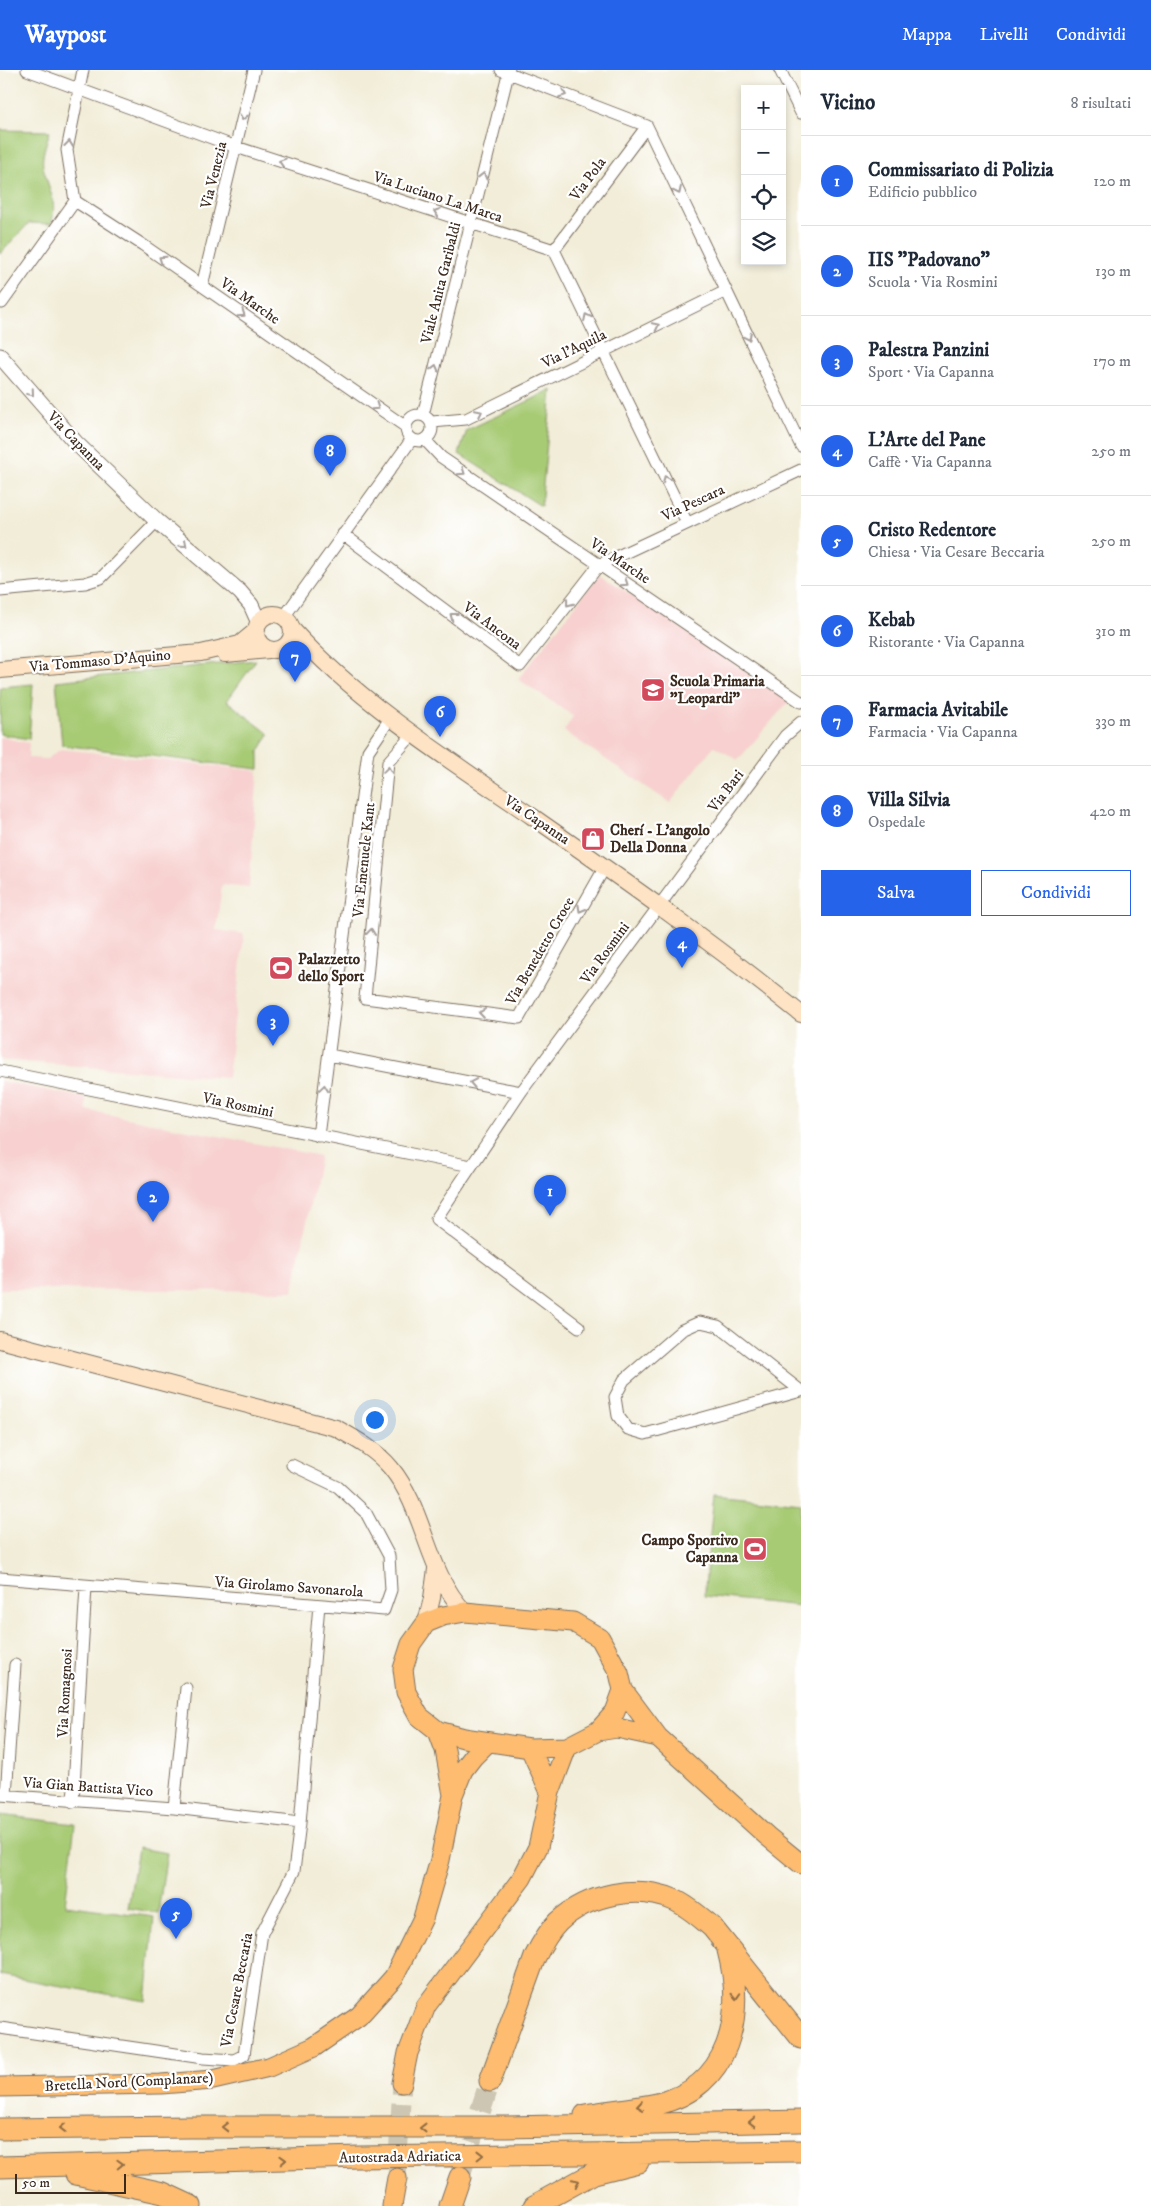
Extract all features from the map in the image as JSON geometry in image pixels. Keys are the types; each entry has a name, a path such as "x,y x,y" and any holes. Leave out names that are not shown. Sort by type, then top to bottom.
{"highway":[{"path":"490,2080 534,1957 544,1940 558,1923 573,1910 593,1901 636,1892 674,1900 712,1927 801,2038"},
{"path":"506,2127 658,2104 685,2092 703,2079 720,2059 729,2041 734,2023 736,2004 735,1983 728,1948"},
{"name":"Autostrada Adriatica","path":"0,2129 506,2127 801,2121"},
{"path":"534,2206 594,2173 624,2164 710,2151"},
{"name":"Autostrada Adriatica","path":"0,2167 360,2157 801,2151"},
{"path":"37,2167 163,2193 190,2206"},
{"path":"450,2206 460,2177"}],"main road":[{"path":"258,626 268,616 278,615 288,623 291,640 276,649"},
{"name":"Via Capanna","path":"288,623 323,660 413,734 659,904 801,1014"},
{"name":"Via Capanna","path":"258,626 258,640 276,649 302,652 323,660"},
{"name":"Via Tommaso D'Aquino","path":"201,653 240,644 258,626"},
{"name":"Via Tommaso D'Aquino","path":"0,670 201,653 230,654 276,649"},
{"path":"0,1340 336,1428 364,1444 390,1467 404,1487 419,1520 436,1569 454,1601 465,1612"},
{"path":"436,1569 426,1624 410,1644 403,1668 406,1692 419,1716 438,1731 488,1742 530,1748 567,1747 598,1731 618,1728 658,1737"},
{"path":"426,1624 443,1616 465,1612 572,1622 600,1638 619,1673 622,1690 658,1737 767,1836 801,1864"},
{"path":"598,1731 615,1712 622,1690"},
{"name":"Bretella Nord (Complanare)","path":"438,1731 445,1750 453,1795"},
{"name":"Bretella Nord (Complanare)","path":"0,2087 161,2084 213,2080 269,2067 314,2047 359,2016 394,1977 423,1918 440,1860 453,1795 463,1770 488,1742"},
{"path":"402,2083 408,2053 426,2006 522,1878 538,1847 550,1792 567,1747"},
{"path":"530,1748 550,1792"},
{"path":"392,2206 397,2178"}],"street":[{"name":"Via Luciano La Marca","path":"26,70 236,147 554,250"},
{"path":"2,303 75,201 67,150 82,70"},
{"name":"Via Venezia","path":"202,286 254,70"},
{"path":"780,70 801,113"},
{"path":"506,71 647,126 801,446"},
{"name":"Viale Anita Garibaldi","path":"427,419 506,71"},
{"name":"Via Pola","path":"554,250 647,126"},
{"name":"Via Marche","path":"75,201 202,286 406,428"},
{"path":"554,250 687,522"},
{"name":"Via l'Aquila","path":"427,419 466,419 726,291"},
{"name":"Via Capanna","path":"0,356 76,443 157,521 240,592 251,605 258,626"},
{"path":"411,417 427,419 433,431 425,440 420,442 408,436 406,428 411,417"},
{"path":"288,623 343,534 412,439"},
{"name":"Via Marche","path":"425,440 440,457 801,702"},
{"name":"Via Pescara","path":"599,565 801,470"},
{"path":"0,591 86,583 101,578 157,521"},
{"name":"Via Ancona","path":"343,534 520,666 599,565"},
{"path":"318,1136 368,751 391,717"},
{"name":"Via Bari","path":"659,904 785,736 801,722"},
{"name":"Via Emenuele Kant","path":"365,998 388,762 413,734"},
{"name":"Via Benedetto Croce","path":"365,998 519,1018 605,867"},
{"name":"Via Rosmini","path":"579,1327 436,1220 521,1092 659,904"},
{"path":"329,1055 521,1092"},
{"name":"Via Rosmini","path":"0,1071 471,1166"},
{"path":"700,1322 718,1326 801,1391 645,1434 628,1429 618,1416 615,1397 624,1380 682,1330 700,1322"},
{"name":"Via Girolamo Savonarola","path":"0,1578 86,1587 384,1610 392,1590 389,1556 366,1513 338,1487 292,1465"},
{"name":"Via Romagnosi","path":"73,1802 86,1587"},
{"name":"Via Cesare Beccaria","path":"0,2028 212,2059 234,2060 244,2055 262,1933 294,1871 300,1824 319,1605"},
{"path":"3,1795 15,1665"},
{"path":"174,1808 186,1688"},
{"name":"Via Gian Battista Vico","path":"3,1795 73,1802 174,1808 300,1824"}],"shaded area":[{"name":"Scuola Primaria \"Leopardi\"","path":"600,574 789,701 738,760 714,746 670,803 564,731 573,716 518,679"},
{"path":"0,737 29,743 28,758 47,759 61,749 258,771 249,888 222,885 216,930 244,934 228,1078 0,1060"},
{"path":"0,1081 86,1098 86,1110 320,1156 293,1291 0,1289"}],"green space":[{"path":"0,130 50,131 43,162 54,209 51,224 29,223 0,254"},
{"path":"552,390 541,506 459,454 467,430"},
{"path":"256,660 227,701 269,734 259,751 259,769 62,745 56,681"},
{"path":"33,684 29,739 0,734 0,687"},
{"name":"Campo Sportivo Capanna","path":"714,1494 801,1503 801,1606 704,1596"},
{"path":"0,1815 75,1824 65,1905 154,1917 146,2001 0,1975"},
{"path":"138,1848 167,1853 158,1913 128,1908"}],"tunnel":[{"path":"461,2172 490,2081"},
{"path":"397,2178 402,2083"}],"place":[{"name":"Villa Silvia","path":"330,476"},
{"name":"Farmacia Avitabile","path":"295,682"},
{"name":"Scuola Primaria \"Leopardi\"","path":"653,690"},
{"name":"Kebab","path":"440,737"},
{"name":"Cherí - L'angolo Della Donna","path":"593,839"},
{"name":"Palazzetto dello Sport","path":"281,968"},
{"name":"L'Arte del Pane","path":"682,968"},
{"name":"Palestra Panzini","path":"273,1046"},
{"name":"Commissariato di Polizia","path":"550,1216"},
{"name":"IIS \"Padovano\"","path":"153,1222"},
{"name":"Campo Sportivo Capanna","path":"755,1549"},
{"name":"Cristo Redentore","path":"176,1939"}]}
